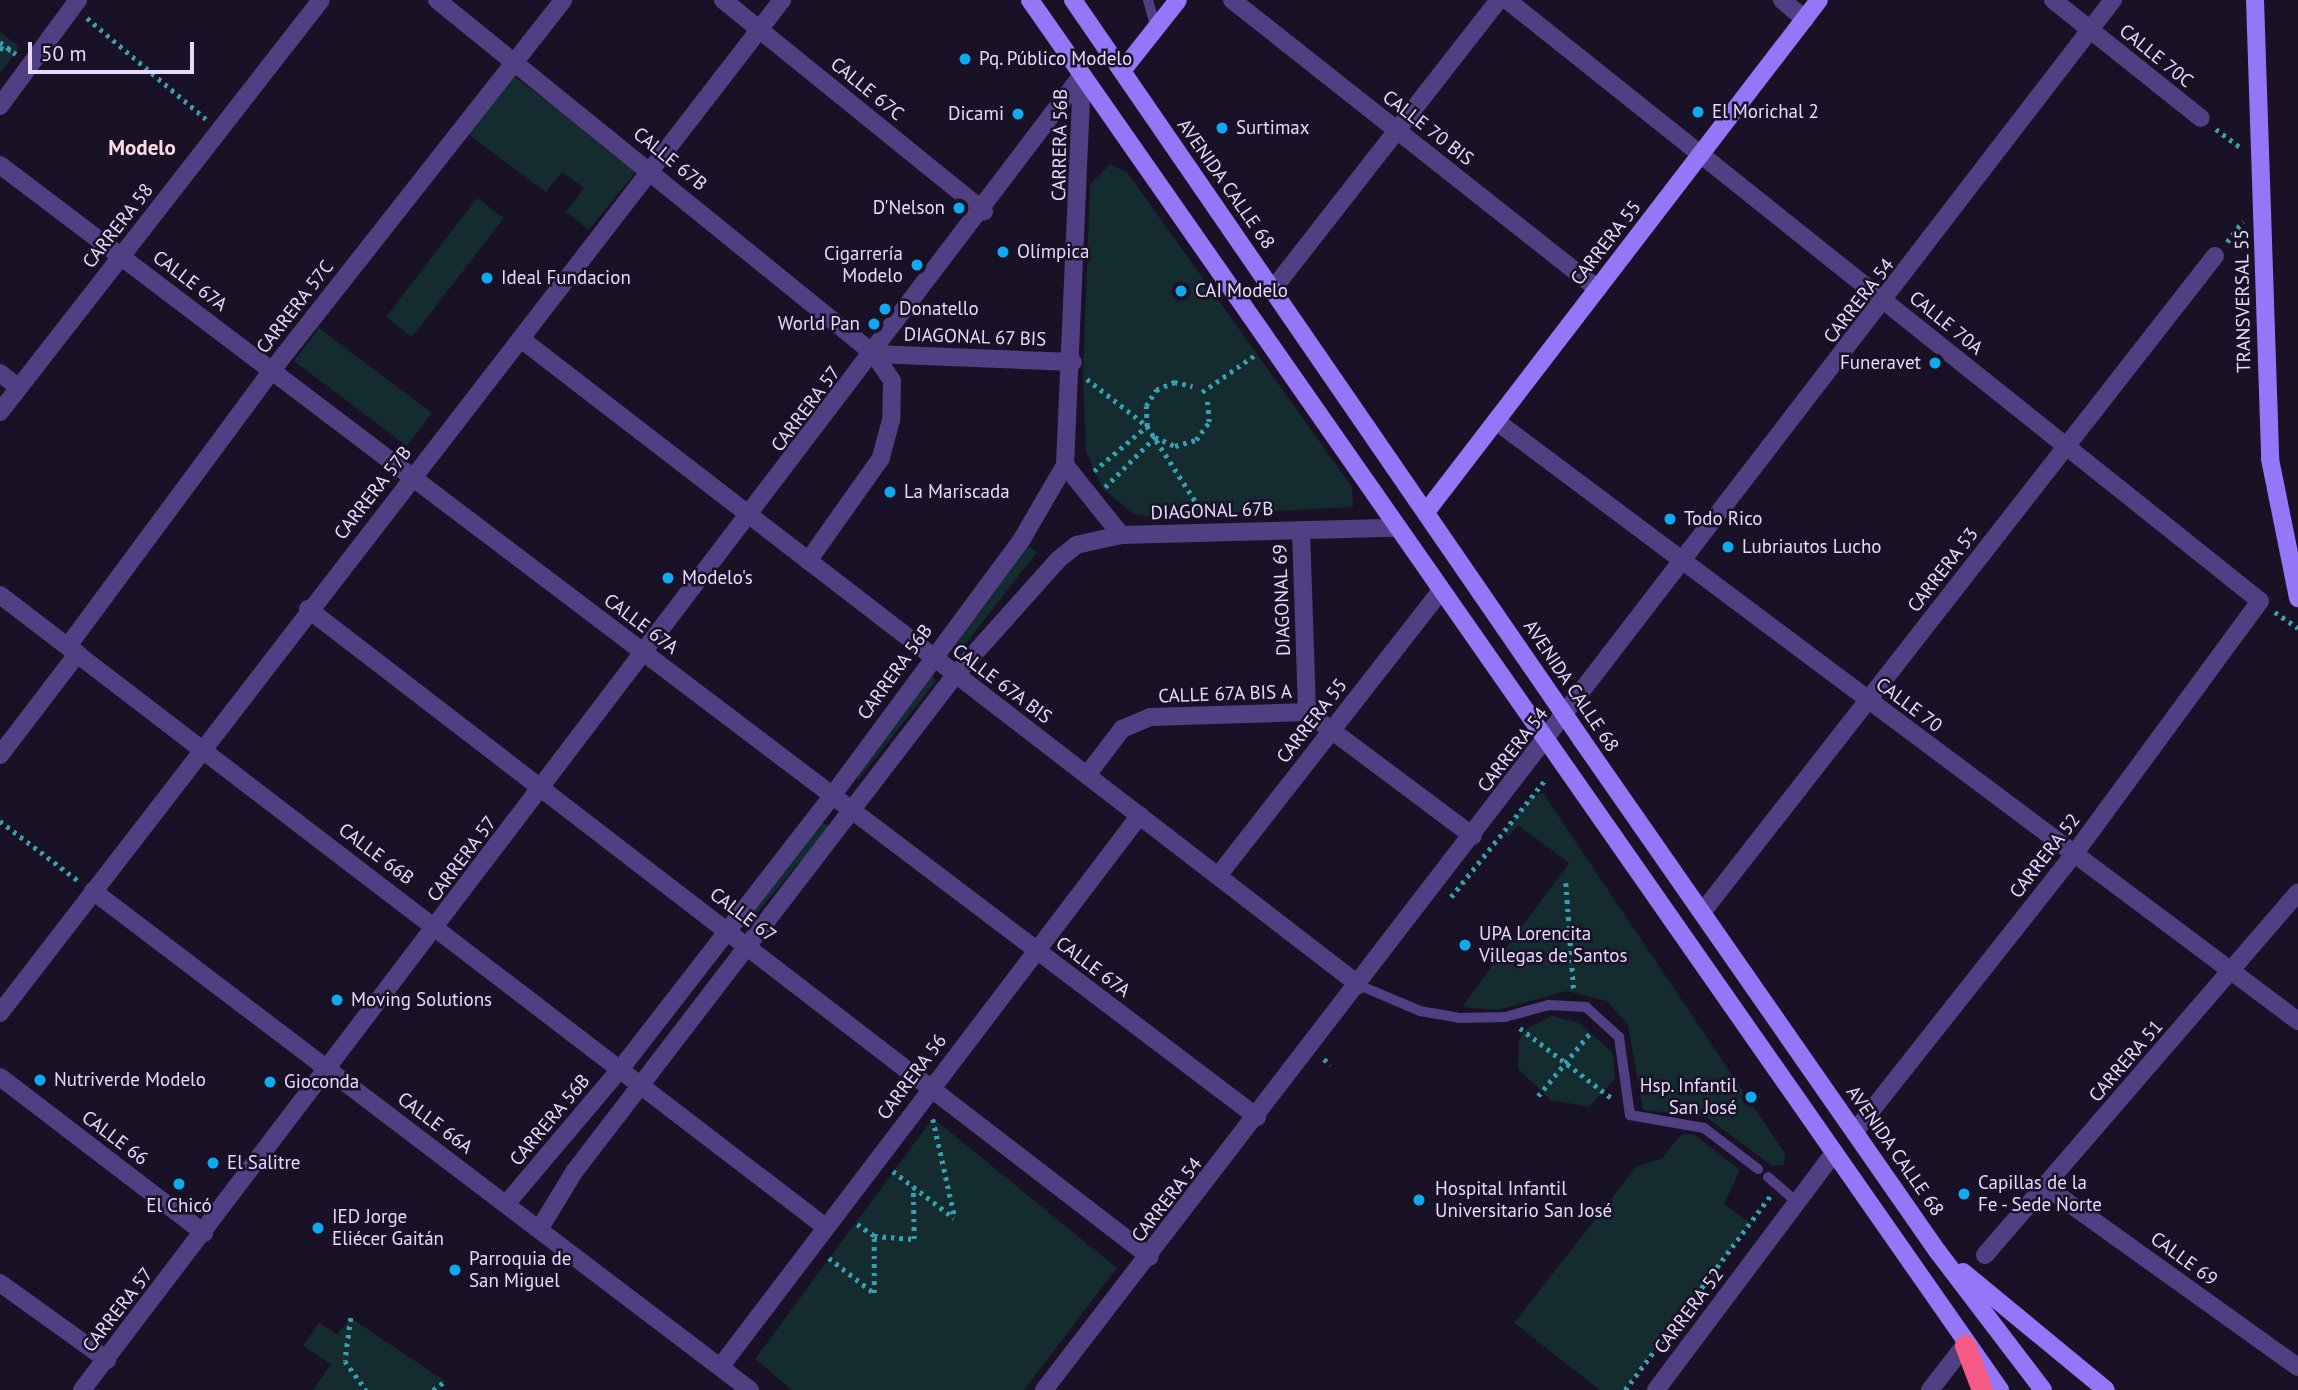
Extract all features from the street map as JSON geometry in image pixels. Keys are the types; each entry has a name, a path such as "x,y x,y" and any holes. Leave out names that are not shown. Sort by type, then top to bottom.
{"highway":[{"path":"1965,1345 1982,1390"}],"main road":[{"path":"1030,0 1544,744 1965,1345 2000,1390"},
{"name":"AVENIDA CALLE 68","path":"1073,0 1938,1252 2043,1390"},
{"path":"1122,71 1178,0"},
{"name":"CARRERA 55","path":"1426,512 1819,0"},
{"name":"TRANSVERSAL 55","path":"2255,0 2270,459 2298,598"},
{"path":"1938,1252 2106,1390"}],"street":[{"name":"CARRERA 58","path":"0,412 321,0"},
{"name":"CALLE 67B","path":"437,0 649,169 874,354"},
{"name":"CARRERA 57C","path":"0,755 273,369 563,0"},
{"name":"CALLE 67C","path":"723,0 984,211"},
{"name":"CARRERA 57B","path":"0,1013 308,609 521,339 649,169 782,0"},
{"name":"CALLE 70 BIS","path":"1233,0 1598,289"},
{"path":"1273,289 1401,132 1499,0"},
{"name":"CALLE 70A","path":"1507,0 2260,601"},
{"path":"1782,0 1805,19"},
{"name":"CALLE 70C","path":"2053,0 2201,118"},
{"name":"CARRERA 54","path":"1044,1390 1150,1257 1474,836 1681,562 1886,302 2113,0"},
{"path":"0,106 76,3"},
{"name":"CARRERA 57","path":"82,1390 984,211 1082,75"},
{"name":"CARRERA 56B","path":"507,1203 622,1068 832,796 931,656 1022,539 1065,465 1073,366 1082,75"},
{"name":"CALLE 67A","path":"0,165 273,369 1257,1117"},
{"name":"CARRERA 53","path":"1703,910 2216,256"},
{"name":"CALLE 67A BIS","path":"521,339 1359,985"},
{"path":"808,561 881,458 891,420 892,381 874,354"},
{"name":"DIAGONAL 67 BIS","path":"874,354 1073,366"},
{"path":"0,373 19,388"},
{"name":"CALLE 70","path":"1496,421 2298,1021"},
{"path":"540,1228 574,1172 645,1086 956,674 1059,559 1076,545 1121,535 1065,465"},
{"name":"DIAGONAL 67B","path":"1121,535 1394,528"},
{"name":"DIAGONAL 69","path":"1301,530 1307,712"},
{"name":"CARRERA 55","path":"1219,876 1439,593"},
{"name":"CALLE 66B","path":"0,595 622,1068 824,1226"},
{"name":"CARRERA 52","path":"1855,1130 2074,854 2260,601"},
{"name":"CALLE 67","path":"308,609 544,787 1150,1257"},
{"name":"CALLE 67A BIS A","path":"1087,775 1122,729 1150,717 1307,712 1474,836"},
{"name":"CARRERA 56","path":"721,1366 1034,948 1140,816"},
{"name":"CALLE 66A","path":"93,891 750,1390"},
{"name":"CARRERA 51","path":"1985,1255 2298,893"},
{"name":"CALLE 66","path":"0,1077 204,1233"},
{"name":"CARRERA 52","path":"1656,1390 1832,1156"},
{"name":"CALLE 69","path":"2045,1186 2298,1367"},
{"path":"0,1283 107,1360"},
{"path":"1930,1390 1965,1345"}],"lane":[{"path":"1148,0 1156,28"},
{"path":"1359,985 1420,1011 1505,1017 1575,1004 1602,1019 1626,1055 1626,1108 1636,1120 1704,1128 1758,1169"},
{"path":"1768,1177 1797,1202"}],"path":[{"path":"76,3 220,131"},
{"path":"0,42 12,50 0,48"},
{"path":"2201,118 2260,162"},
{"path":"2216,256 2262,197"},
{"path":"1202,392 1269,346"},
{"path":"1073,366 1147,426 1214,532"},
{"path":"1147,426 1146,406 1156,390 1174,382 1194,386"},
{"path":"1155,437 1175,446 1196,440 1209,422 1207,400"},
{"path":"1080,483 1147,426"},
{"path":"1092,499 1155,437"},
{"path":"2260,601 2298,628"},
{"path":"0,821 93,891"},
{"path":"1566,883 1575,1004"},
{"path":"1505,1017 1626,1108"},
{"path":"1538,1096 1602,1019"},
{"path":"1324,1059 1331,1065"},
{"path":"893,1171 955,1218 933,1118"},
{"path":"1625,1390 1778,1185"},
{"path":"855,1223 874,1236 914,1240 913,1187"},
{"path":"829,1258 874,1293 874,1236"},
{"path":"351,1318 345,1360 361,1389"},
{"path":"433,1390 445,1381"}],"green space":[{"path":"0,32 20,47 0,73"},
{"path":"511,74 638,169 589,230 566,212 584,188 562,172 546,192 468,134"},
{"path":"1110,164 1127,172 1352,487 1353,507 1153,517 1134,514 1103,489 1086,452 1083,377 1090,185"},
{"path":"477,198 504,218 412,337 386,317"},
{"path":"319,328 432,413 407,446 294,361"},
{"path":"1027,545 1037,552 963,647 953,644"},
{"path":"931,673 936,681 858,780 856,776"},
{"path":"1543,793 1785,1154 1784,1165 1771,1165 1705,1116 1643,1110 1628,1025 1607,1001 1567,991 1497,1010 1462,1007 1569,863 1518,825 1508,837 1505,831 1532,796"},
{"path":"822,823 830,826 753,918 751,913"},
{"path":"1552,1016 1579,1023 1613,1053 1615,1079 1589,1107 1551,1100 1518,1069 1519,1041 1526,1029"},
{"path":"933,1118 1117,1268 1024,1390 792,1390 755,1359"},
{"path":"1682,1134 1695,1135 1740,1170 1724,1204 1750,1223 1624,1390 1600,1390 1514,1323 1637,1166 1661,1159"},
{"path":"351,1318 445,1381 439,1390 313,1390 331,1364 303,1346 319,1323 337,1334"}],"place":[{"name":"Pq. Público Modelo","path":"965,59"},
{"name":"El Morichal 2","path":"1698,112"},
{"name":"Dicami","path":"1018,114"},
{"name":"Surtimax","path":"1222,128"},
{"name":"D'Nelson","path":"959,208"},
{"name":"Olímpica","path":"1003,252"},
{"name":"Cigarrería Modelo","path":"917,265"},
{"name":"Ideal Fundacion","path":"487,278"},
{"name":"CAI Modelo","path":"1181,291"},
{"name":"Donatello","path":"885,309"},
{"name":"World Pan","path":"874,324"},
{"name":"Funeravet","path":"1935,363"},
{"name":"La Mariscada","path":"890,492"},
{"name":"Todo Rico","path":"1670,519"},
{"name":"Lubriautos Lucho","path":"1728,547"},
{"name":"Modelo's","path":"668,578"},
{"name":"UPA Lorencita Villegas de Santos","path":"1465,945"},
{"name":"Moving Solutions","path":"337,1000"},
{"name":"Nutriverde Modelo","path":"40,1080"},
{"name":"Gioconda","path":"270,1082"},
{"name":"Hsp. Infantil San José","path":"1751,1097"},
{"name":"El Salitre","path":"213,1163"},
{"name":"El Chicó","path":"179,1184"},
{"name":"Capillas de la Fe - Sede Norte","path":"1964,1194"},
{"name":"Hospital Infantil Universitario San José","path":"1419,1200"},
{"name":"IED Jorge Eliécer Gaitán","path":"318,1228"},
{"name":"Parroquia de San Miguel","path":"455,1270"}],"district":[{"name":"Modelo","path":"142,148"}]}
